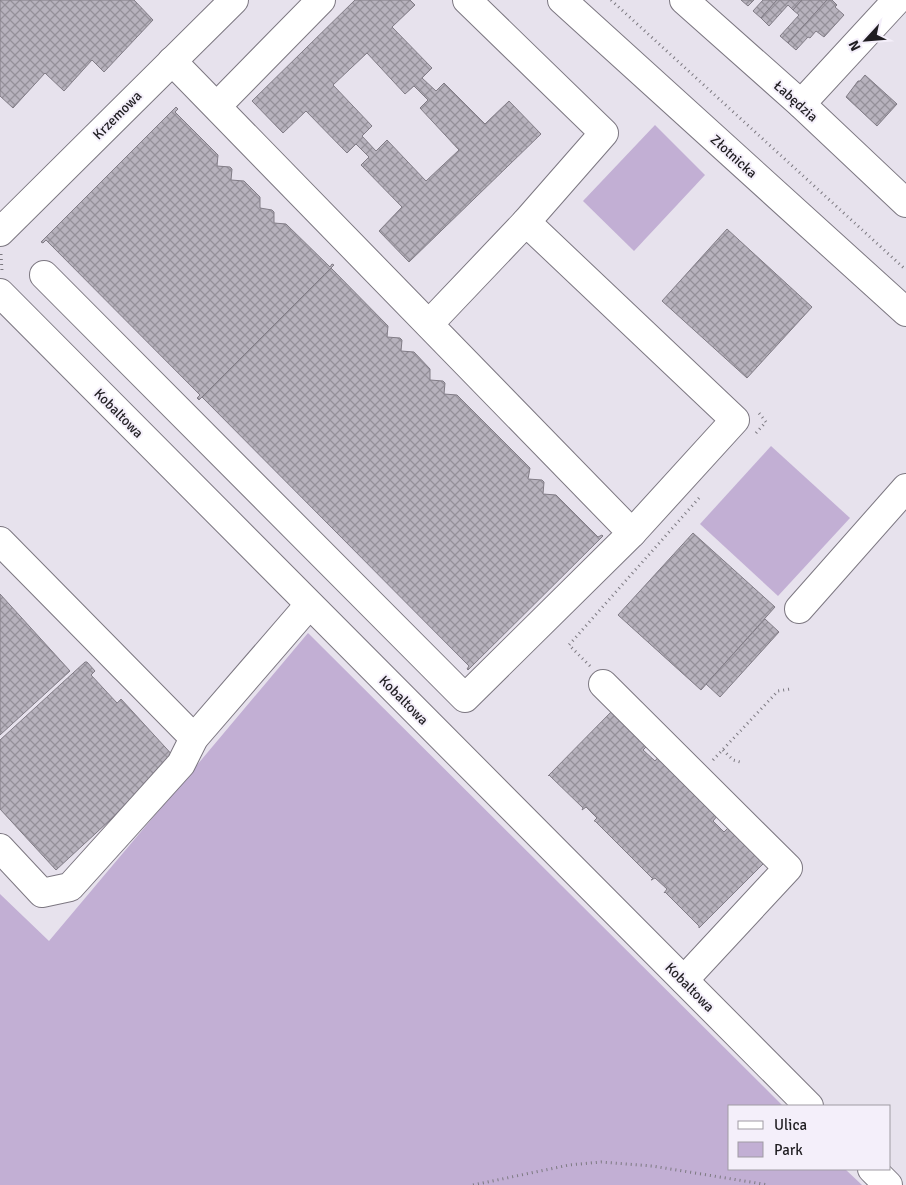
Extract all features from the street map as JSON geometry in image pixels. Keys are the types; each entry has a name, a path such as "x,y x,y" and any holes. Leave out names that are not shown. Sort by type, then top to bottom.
{"street":[{"name":"Krzemowa","path":"0,232 234,0"},
{"path":"217,106 321,0"},
{"path":"429,324 526,222 604,133 467,0"},
{"name":"Złotnicka","path":"562,0 906,312"},
{"name":"Łabędzia","path":"684,0 800,104 906,203"},
{"path":"800,104 897,0"},
{"path":"172,61 632,533"},
{"path":"44,275 465,698 632,533 735,420 526,222"},
{"name":"Kobaltowa","path":"0,293 809,1105"},
{"path":"799,608 906,488"},
{"path":"0,541 194,738"},
{"path":"0,848 42,893 70,888 181,764 194,738 309,605"},
{"path":"604,684 788,868 684,980"},
{"path":"873,1170 888,1185"}],"path":[{"path":"611,0 906,270"},
{"path":"753,437 766,422 756,409"},
{"path":"604,684 602,678 569,645 700,496"},
{"path":"697,777 778,691 790,689"},
{"path":"723,750 733,760 740,762"},
{"path":"473,1185 569,1165 601,1162 652,1166 769,1185"}],"green space":[{"path":"655,125 705,175 634,251 583,201"},
{"path":"771,446 850,518 778,596 700,524"},
{"path":"308,633 782,1105 728,1105 728,1170 846,1170 862,1185 0,1185 0,894 49,941"}],"building":[{"path":"0,0 134,0 153,20 104,72 92,60 64,91 45,73 13,108 0,96"},
{"path":"355,0 410,0 415,5 392,27 432,68 422,78 436,91 444,83 485,124 509,101 541,134 409,262 379,231 402,207 361,165 369,157 356,144 347,153 306,111 283,133 252,101","holes":["367,53 405,94 414,86 428,100 420,108 459,150 426,181 387,140 376,151 362,136 372,126 333,85"]},
{"path":"741,0 754,0 748,6"},
{"path":"763,0 777,0 761,18 753,11"},
{"path":"777,0 802,0 793,10 788,5 769,26 761,18"},
{"path":"802,0 827,0 788,43 780,36 799,15 793,10"},
{"path":"827,0 832,0 837,5 835,7 844,15 824,37 816,31 796,50 788,43"},
{"path":"865,75 897,104 877,126 846,97"},
{"path":"176,107 178,109 175,112 218,155 217,166 230,167 232,169 231,180 244,181 260,197 260,208 274,212 274,223 286,224 330,267 332,264 334,265 199,400 197,398 200,395 46,240 43,243 41,242"},
{"path":"727,229 812,307 747,378 662,301"},
{"path":"331,268 388,326 387,337 400,338 402,340 401,351 414,352 430,369 430,380 443,381 445,383 444,394 457,395 530,468 528,479 542,480 544,482 543,494 556,495 598,537 603,536 468,670 469,666 202,397"},
{"path":"693,533 775,607 701,690 618,615"},
{"path":"0,594 70,671 0,735"},
{"path":"765,619 779,632 720,697 706,684"},
{"path":"85,662 95,671 91,675 117,703 121,699 176,759 56,870 0,809 0,740"},
{"path":"615,708 650,743 643,750 655,761 661,754 719,814 713,821 724,832 731,825 766,861 699,928 664,893 667,889 655,878 653,879 594,821 597,818 586,807 582,810 583,808 548,776"}]}
